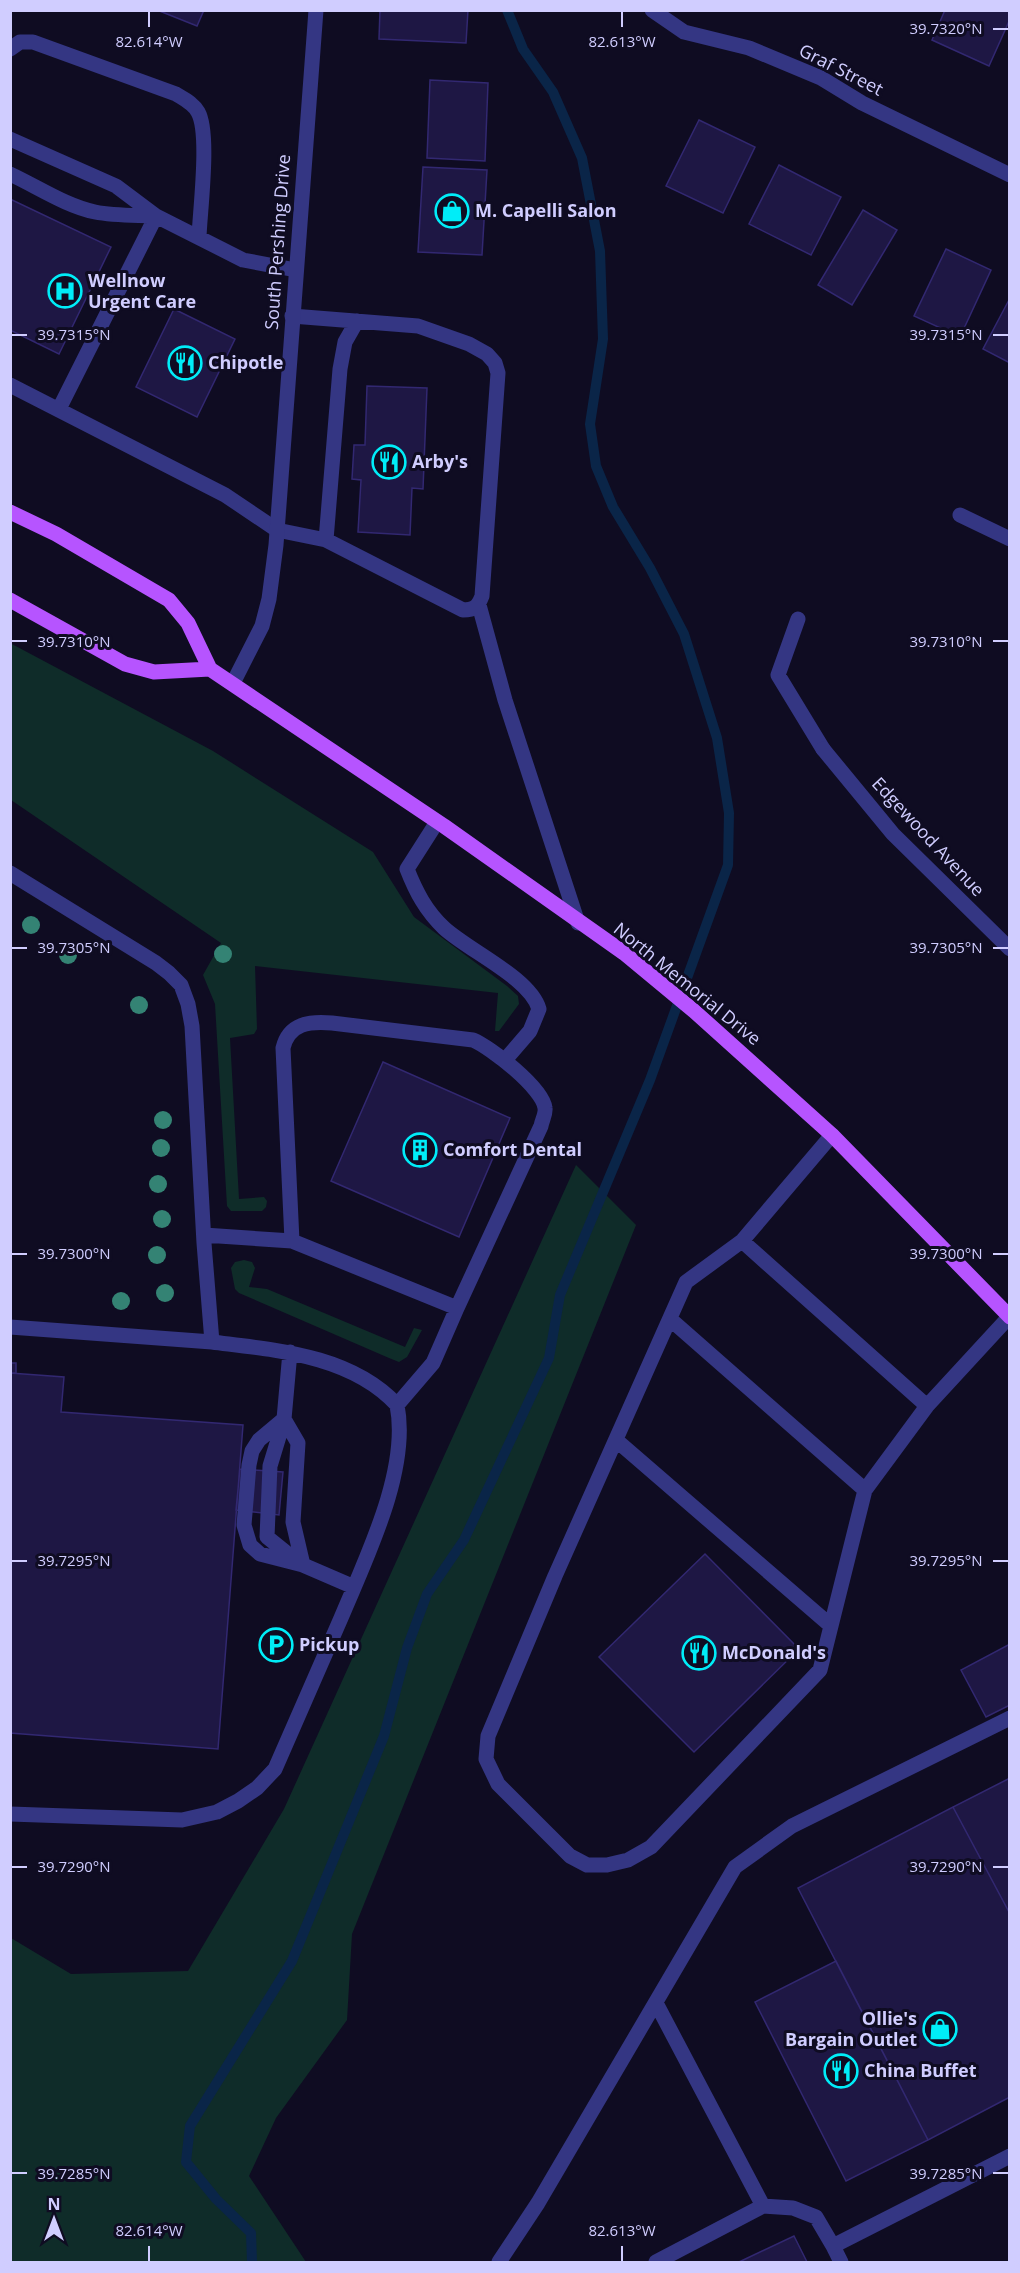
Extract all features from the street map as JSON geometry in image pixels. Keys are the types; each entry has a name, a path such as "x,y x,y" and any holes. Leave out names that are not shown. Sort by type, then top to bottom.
{"main road":[{"path":"10,512 56,534 169,600 188,623 210,669 154,672 125,664 10,600"},
{"name":"North Memorial Drive","path":"210,669 438,822 624,953 694,1011 832,1135 1010,1317"}],"street":[{"name":"South Pershing Drive","path":"233,683 262,626 269,599 277,530 316,10"},
{"name":"Graf Street","path":"652,10 684,32 749,48 821,78 862,103 1010,174"},
{"path":"10,50 20,42 33,42 176,94 192,105 200,115 204,135 199,237"},
{"path":"10,139 116,186 156,216 243,260 296,270"},
{"path":"10,174 74,205 94,212 156,216"},
{"path":"60,409 156,216"},
{"path":"292,316 418,326 469,344 487,354 495,363 498,373 482,596 479,605 505,700 579,923"},
{"path":"326,540 340,369 345,342 357,321"},
{"path":"10,385 225,495 277,530 326,540 463,610 471,610 479,605"},
{"path":"960,515 1010,539"},
{"name":"Edgewood Avenue","path":"798,620 778,675 823,749 893,834 1010,949"},
{"path":"438,822 407,869 416,892 427,910 445,929 531,992 539,1009 530,1030 505,1060"},
{"path":"10,873 156,963 181,985 188,1004 192,1026 212,1342"},
{"path":"292,1241 283,1048 293,1030 304,1024 317,1022 459,1037 485,1045 505,1060 537,1092 545,1108 541,1126 433,1363 397,1405"},
{"path":"832,1135 742,1241 686,1282 555,1576 488,1736 486,1759 498,1784 570,1856 587,1865 607,1865 628,1860 651,1847 820,1670 865,1490 927,1406 1010,1317"},
{"path":"204,1235 292,1241 457,1308"},
{"path":"742,1241 927,1406"},
{"path":"670,1319 865,1490"},
{"path":"10,1327 212,1342 290,1352 366,1379 385,1392 397,1405 400,1422 386,1507 275,1769 257,1788 217,1812 182,1820 10,1814"},
{"path":"290,1352 284,1419 270,1466 267,1537 303,1566"},
{"path":"284,1419 259,1440 252,1451 244,1525 250,1545 260,1554 303,1566 354,1587"},
{"path":"284,1419 298,1443 293,1522 303,1566"},
{"path":"616,1440 830,1625"},
{"path":"499,2262 538,2203 735,1867 792,1826 1010,1718"},
{"path":"656,2003 764,2206"},
{"path":"833,2246 1010,2156"},
{"path":"656,2262 764,2206 793,2208 816,2217 841,2262"}],"green space":[{"path":"10,643 213,751 373,852 414,917 518,996 519,1004 499,1031 495,1031 498,993 255,966 257,1029 254,1034 230,1038 239,1199 264,1197 267,1201 262,1211 231,1211 227,1206 215,1004 203,975 221,943 11,800"},
{"path":"576,1165 636,1225 352,1934 347,2020 276,2118 249,2176 306,2262 11,2262 11,1938 71,1974 188,1971 284,1809"},
{"path":"244,1260 252,1262 255,1268 249,1287 267,1289 405,1347 414,1328 422,1330 407,1357 399,1362 239,1293 235,1289 231,1268 235,1262"}],"building":[{"path":"157,10 204,10 197,26"},
{"path":"380,10 468,10 466,43 379,39"},
{"path":"945,10 1010,10 1010,19 989,66 932,40"},
{"path":"430,80 488,83 485,161 427,158"},
{"path":"699,120 755,147 723,213 666,186"},
{"path":"779,165 841,197 811,255 749,224"},
{"name":"M. Capelli Salon","path":"423,167 487,170 482,255 418,252"},
{"path":"10,199 111,247 59,354 10,330"},
{"path":"863,210 897,230 852,305 818,285"},
{"path":"946,249 991,270 960,337 914,316"},
{"path":"1010,298 1010,363 983,349"},
{"name":"Chipotle","path":"174,309 235,339 197,417 136,387"},
{"name":"Arby's","path":"367,386 427,388 423,489 412,488 410,535 358,532 361,480 352,479 354,445 365,445"},
{"name":"Comfort Dental","path":"383,1062 510,1118 459,1237 331,1181"},
{"path":"10,1363 16,1363 16,1373 10,1373"},
{"path":"10,1373 64,1377 61,1412 243,1425 218,1749 10,1733"},
{"path":"240,1469 283,1472 279,1515 236,1510"},
{"name":"McDonald's","path":"705,1554 799,1649 694,1752 599,1657"},
{"path":"1010,1644 1010,1705 986,1717 961,1670"},
{"path":"1010,1778 1010,1914 953,1807"},
{"name":"Ollie's Bargain Outlet","path":"953,1807 1010,1914 1010,2097 928,2140 798,1888"},
{"name":"China Buffet","path":"836,1961 928,2140 846,2181 755,2002"},
{"path":"794,2236 807,2262 739,2262"}],"waterway":[{"path":"252,2262 251,2233 216,2199 186,2162 190,2126 292,1961 384,1736 407,1648 427,1594 464,1540 549,1358 560,1295 650,1080 728,865 729,813 717,738 684,634 650,568 613,507 596,466 590,424 603,339 600,251 582,158 553,92 523,49 507,10"}],"place":[{"name":"M. Capelli Salon","path":"452,211"},
{"name":"Wellnow Urgent Care","path":"65,291"},
{"name":"Chipotle","path":"185,363"},
{"name":"Arby's","path":"389,462"},
{"name":"Comfort Dental","path":"420,1150"},
{"name":"Pickup","path":"276,1645"},
{"name":"McDonald's","path":"699,1653"},
{"name":"Ollie's Bargain Outlet","path":"940,2029"},
{"name":"China Buffet","path":"841,2071"}]}
